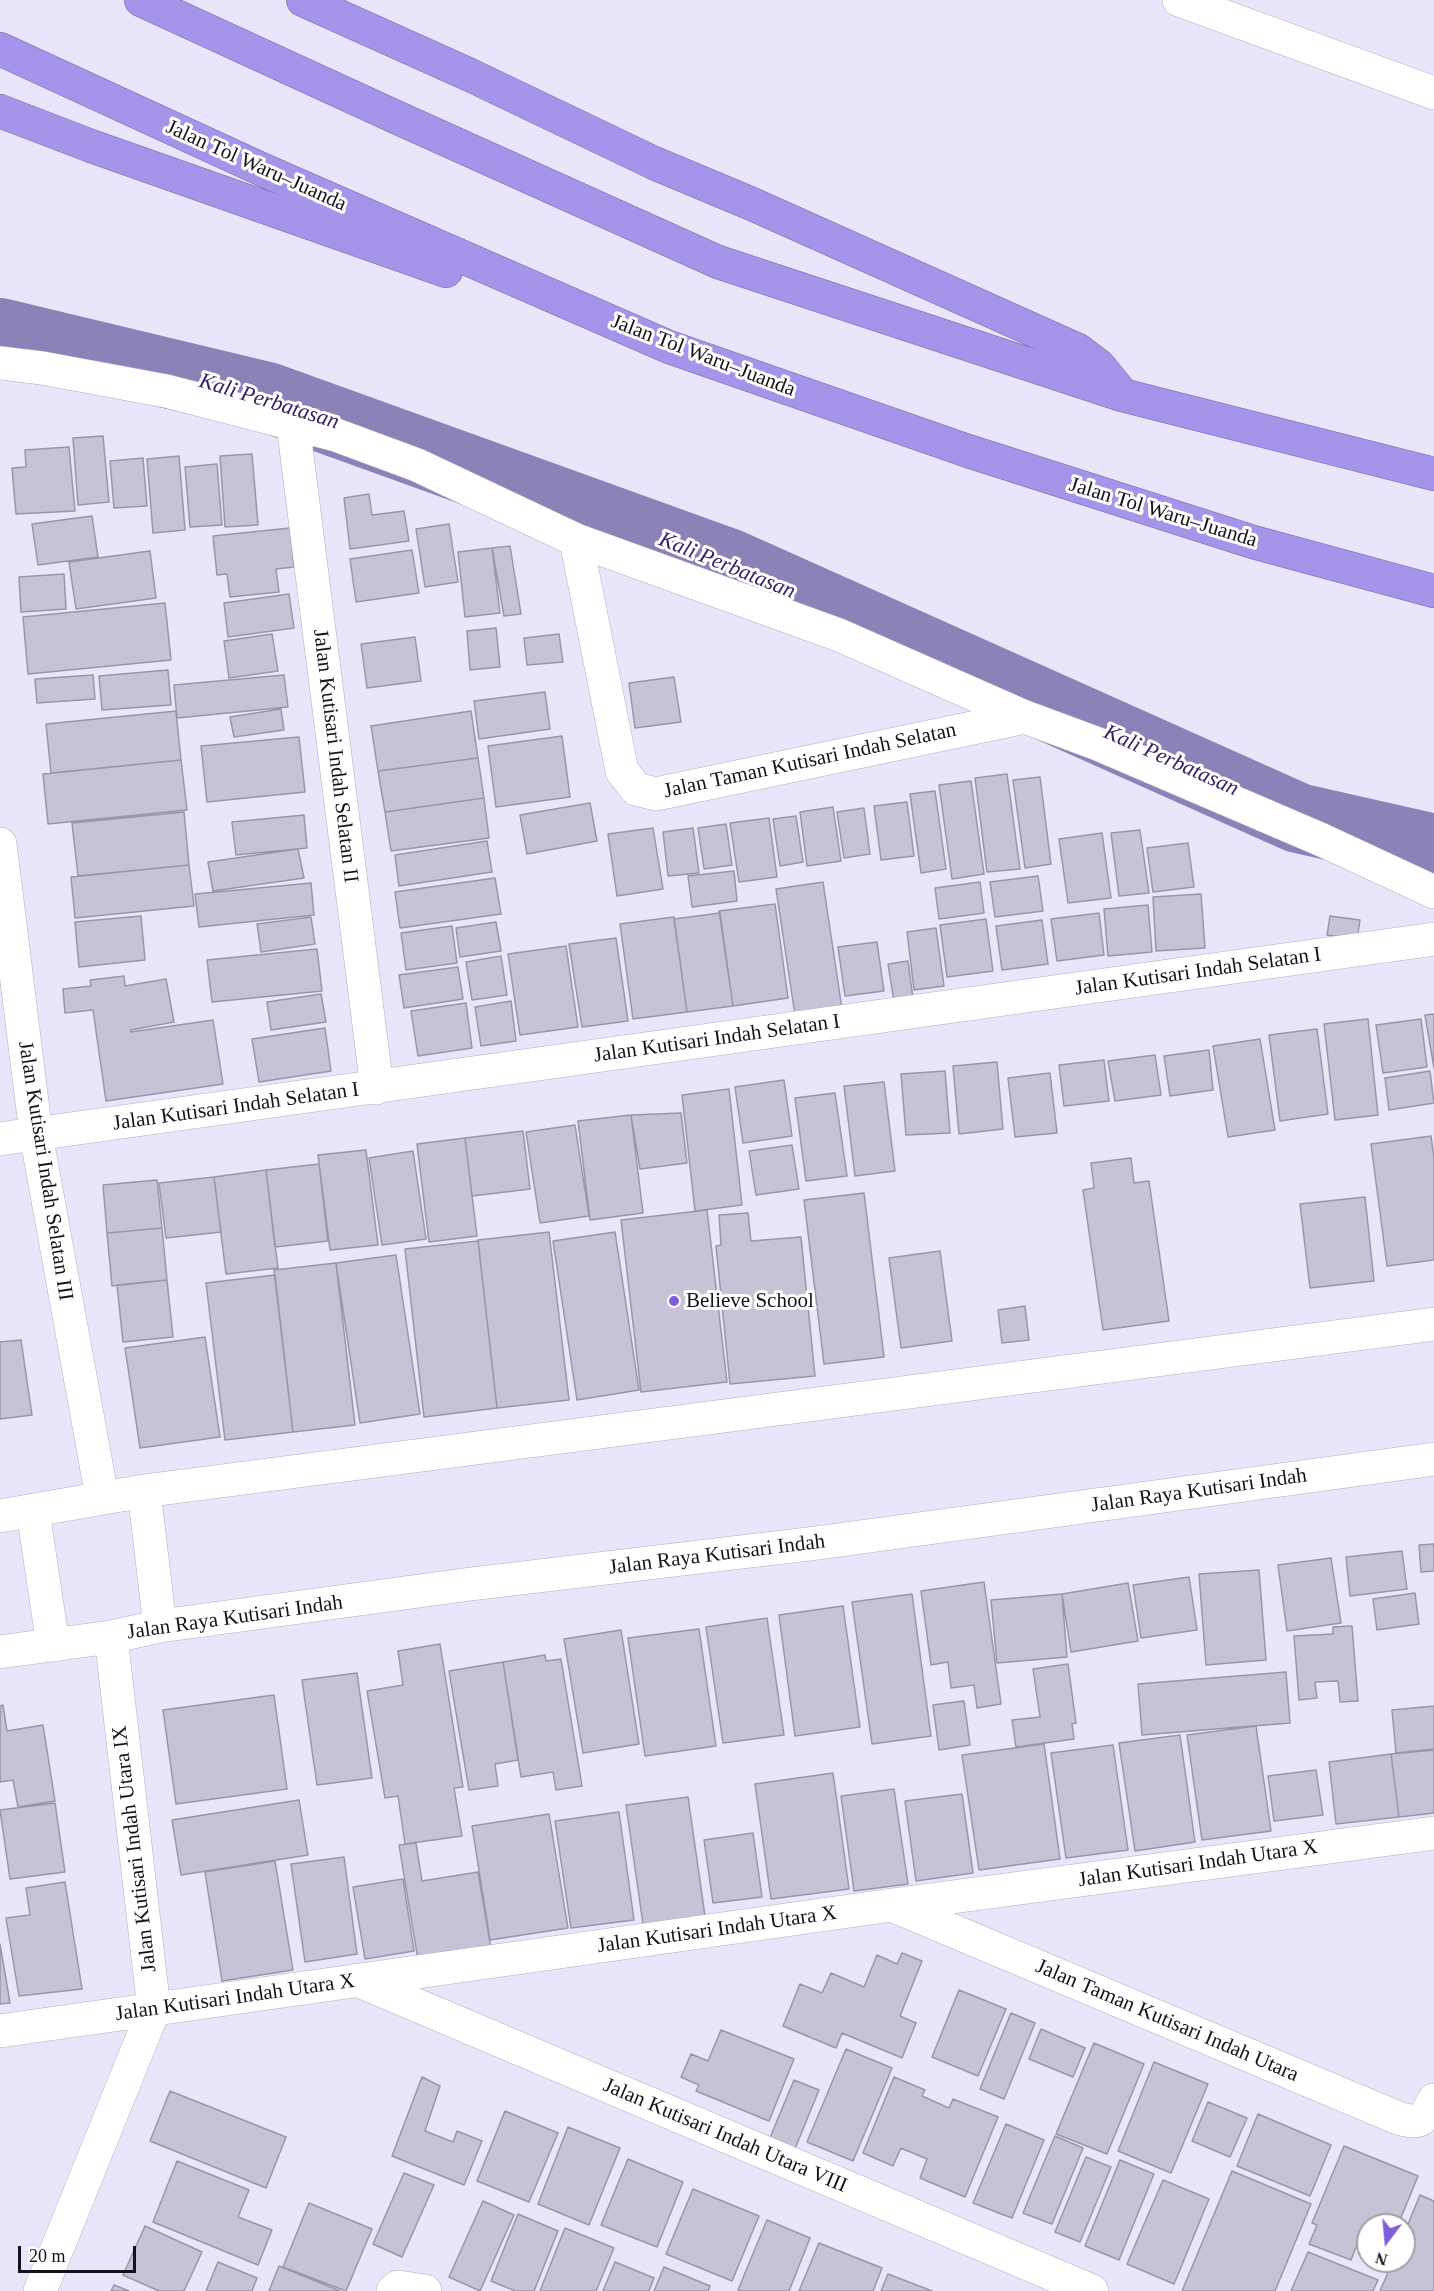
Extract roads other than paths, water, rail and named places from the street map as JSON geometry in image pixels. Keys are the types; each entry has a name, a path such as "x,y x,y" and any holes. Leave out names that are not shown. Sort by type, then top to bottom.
{"highway":[{"path":"141,0 718,262 1122,395 1434,474"},
{"path":"303,0 470,75 654,163 753,204 1068,345 1099,366 1122,395"},
{"name":"Jalan Tol Waru–Juanda","path":"0,49 261,169 669,347 990,458 1253,542 1434,591"},
{"path":"0,111 323,229 669,347"}],"street":[{"path":"1179,0 1434,93"},
{"name":"Jalan Taman Kutisari Indah Selatan","path":"0,363 42,368 166,391 336,435 417,465 576,540 839,635 1025,717 1098,744 1434,892"},
{"name":"Jalan Kutisari Indah Selatan II","path":"292,424 377,1088"},
{"name":"Jalan Taman Kutisari Indah Selatan","path":"576,540 622,771 636,789 656,794 1025,717"},
{"name":"Jalan Kutisari Indah Selatan III","path":"0,844 36,1134 102,1497"},
{"name":"Jalan Kutisari Indah Selatan I","path":"0,1139 1434,939"},
{"path":"0,1516 144,1491 1434,1324"},
{"name":"Jalan Raya Kutisari Indah","path":"0,1652 111,1637 160,1626 471,1584 817,1543 1434,1459"},
{"path":"144,1491 160,1626"},
{"path":"33,1512 53,1645"},
{"name":"Jalan Kutisari Indah Utara IX","path":"40,2291 154,2009 111,1637"},
{"name":"Jalan Kutisari Indah Utara X","path":"0,2031 892,1905 1434,1833"},
{"name":"Jalan Taman Kutisari Indah Utara","path":"892,1905 1398,2118 1412,2122 1422,2120 1434,2100"},
{"name":"Jalan Kutisari Indah Utara VIII","path":"357,1980 1092,2291"},
{"path":"393,2291 398,2287 425,2291"}],"waterway":[{"name":"Kali Perbatasan","path":"0,333 267,397 730,564 1298,818 1434,849"}],"place":[{"name":"Believe School","path":"674,1301"}]}
